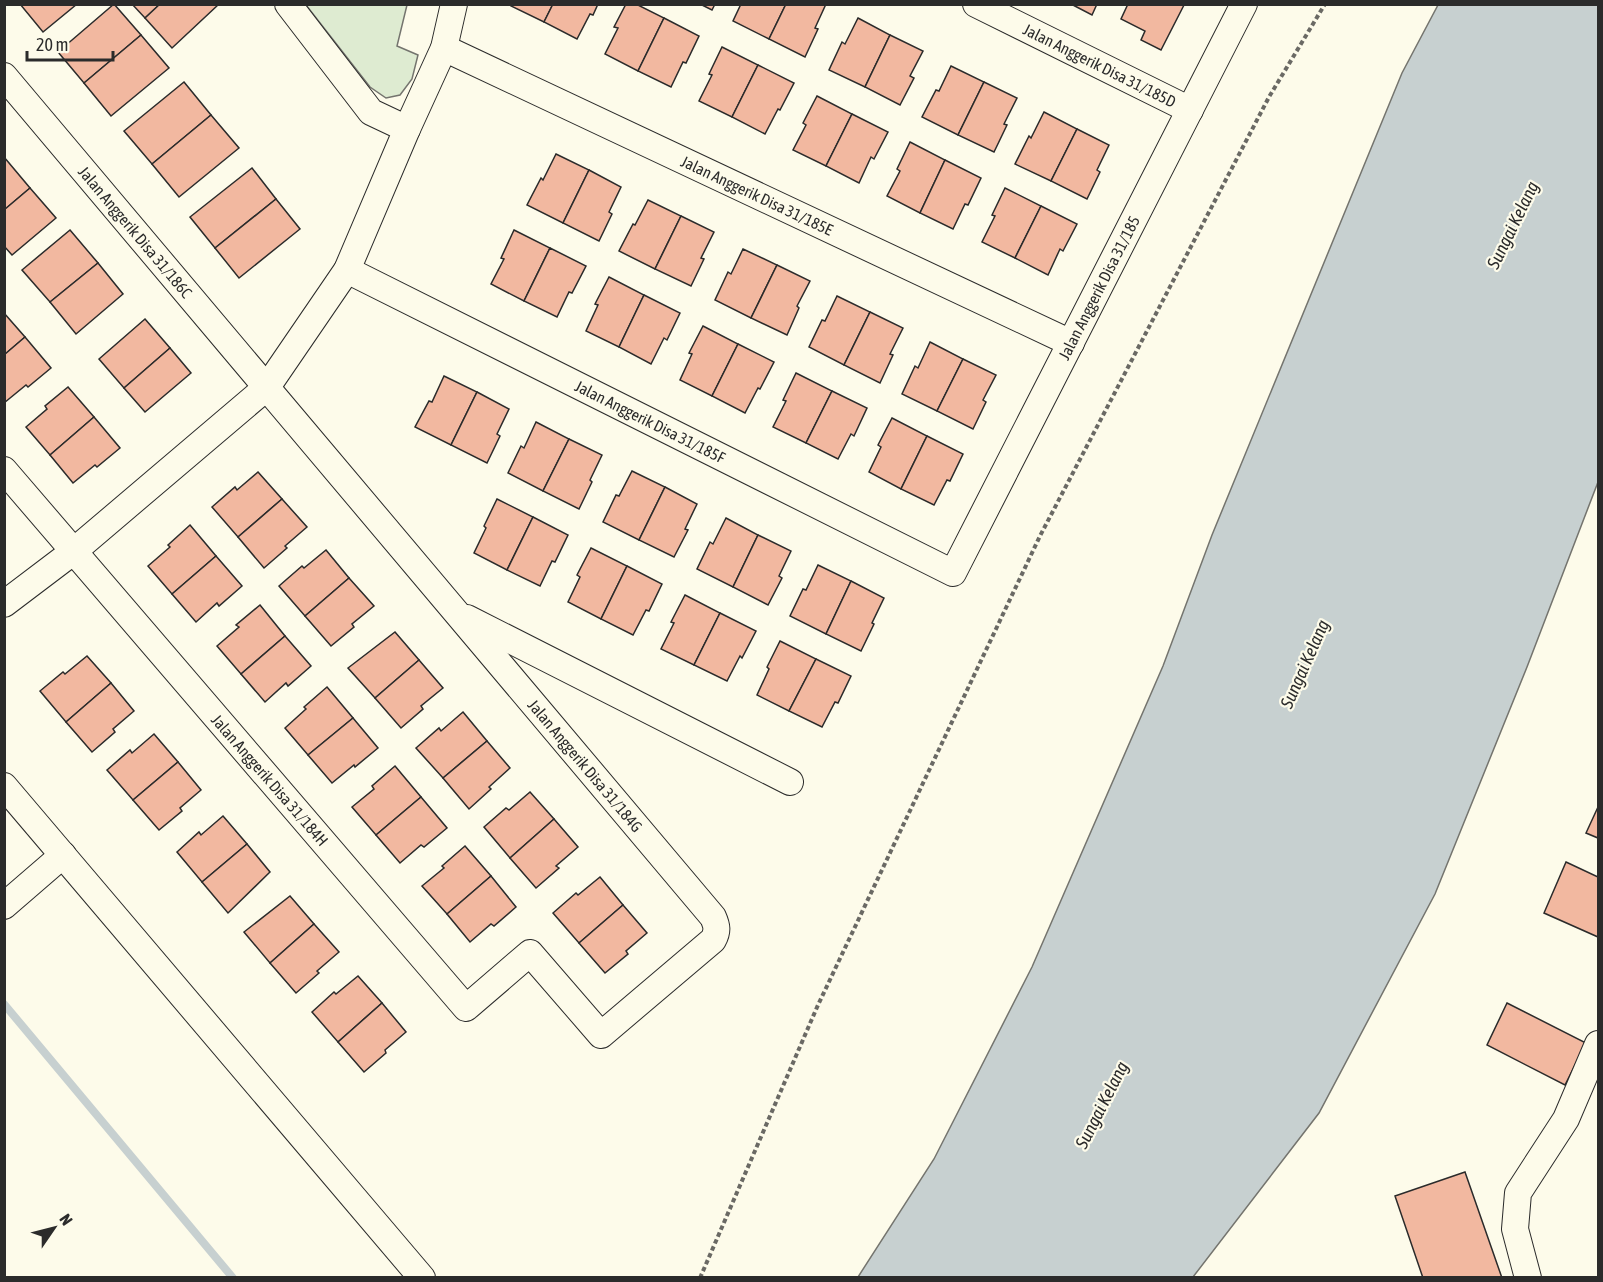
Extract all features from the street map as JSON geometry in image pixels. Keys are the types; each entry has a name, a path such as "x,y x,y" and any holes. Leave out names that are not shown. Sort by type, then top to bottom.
{"street":[{"path":"288,4 371,112 407,129"},
{"path":"4,604 74,551 267,387 347,270 444,48 454,4"},
{"name":"Jalan Anggerik Disa 31/185D","path":"976,4 1190,110"},
{"name":"Jalan Anggerik Disa 31/185","path":"953,573 1244,4"},
{"name":"Jalan Anggerik Disa 31/185E","path":"444,48 1071,343"},
{"name":"Jalan Anggerik Disa 31/186C","path":"4,76 267,387"},
{"name":"Jalan Anggerik Disa 31/185F","path":"347,270 953,573"},
{"name":"Jalan Anggerik Disa 31/184G","path":"267,387 713,917"},
{"name":"Jalan Anggerik Disa 31/184H","path":"4,470 466,1008 530,953 601,1035 712,940 717,926 713,917"},
{"name":"Jalan Anggerik Disa 31/184G","path":"458,613 790,782"},
{"path":"4,786 422,1278"},
{"path":"4,906 63,855"},
{"path":"1528,1278 1515,1228 1518,1192 1566,1119 1599,1044"}],"path":[{"path":"700,1278 818,1005 1040,536 1269,97 1325,4"}],"green space":[{"path":"306,5 407,5 397,46 418,55 412,79 400,95 386,98 370,87"}],"water":[{"name":"Sungai Kelang","path":"1438,5 1598,5 1598,482 1527,667 1435,894 1319,1113 1193,1277 858,1277 934,1159 1032,967 1163,666 1212,535 1402,73"}],"building":[{"path":"20,4 77,4 43,32"},
{"path":"114,4 141,35 84,83 58,52"},
{"path":"132,4 160,4 145,18"},
{"path":"160,4 219,4 172,48 145,18"},
{"path":"512,4 553,4 544,22 511,6"},
{"path":"553,4 598,4 577,39 544,22"},
{"path":"626,4 636,4 664,18 638,71 605,54 618,28 614,27"},
{"path":"700,4 715,4 712,10"},
{"path":"741,4 786,4 769,39 733,21"},
{"path":"786,4 826,4 805,57 769,39"},
{"path":"1071,4 1097,4 1092,15"},
{"path":"1128,4 1184,5 1161,50 1141,40 1145,31 1121,19"},
{"path":"664,18 699,36 671,87 638,71"},
{"path":"858,18 890,35 865,87 829,70 842,42 845,44"},
{"path":"141,35 169,68 111,116 84,83"},
{"path":"890,35 923,51 910,76 914,78 900,105 865,87"},
{"path":"722,47 758,65 732,117 699,101"},
{"path":"758,65 794,83 765,134 732,117"},
{"path":"951,66 984,82 958,135 922,117 936,90 939,91"},
{"path":"184,82 211,115 152,164 124,131"},
{"path":"984,82 1017,98 994,152 958,135"},
{"path":"817,96 852,114 826,166 793,150 806,125 803,123"},
{"path":"1044,112 1077,129 1051,181 1015,164"},
{"path":"852,114 888,132 874,159 871,157 859,183 826,166"},
{"path":"211,115 239,148 179,197 152,164"},
{"path":"1077,129 1109,145 1097,170 1100,172 1087,199 1051,181"},
{"path":"910,142 945,160 920,213 887,196 900,171 897,169"},
{"path":"556,154 589,170 563,223 527,205"},
{"path":"4,157 30,188 4,210"},
{"path":"945,160 981,178 953,229 920,213"},
{"path":"252,168 276,199 215,248 190,217"},
{"path":"589,170 621,187 609,212 612,214 599,241 563,223"},
{"path":"30,188 56,218 12,255 4,246 4,210"},
{"path":"1005,188 1041,206 1015,258 982,242"},
{"path":"276,199 300,229 239,278 215,248"},
{"path":"648,200 681,216 655,269 619,251"},
{"path":"1041,206 1077,224 1063,251 1060,249 1048,275 1015,258"},
{"path":"681,216 714,232 691,286 655,269"},
{"path":"70,230 98,263 50,302 22,270"},
{"path":"514,230 550,248 524,301 491,284 504,259 501,258"},
{"path":"550,248 586,266 572,293 569,292 557,317 524,301"},
{"path":"743,249 777,265 751,318 715,300 728,272 731,274"},
{"path":"98,263 123,294 76,334 50,302"},
{"path":"777,265 810,281 797,306 799,308 787,335 751,318"},
{"path":"609,277 644,295 619,347 586,331 598,305 595,304"},
{"path":"644,295 680,313 667,340 664,338 651,364 619,347"},
{"path":"837,296 870,312 844,365 809,347"},
{"path":"870,312 903,328 890,354 893,355 880,383 844,365"},
{"path":"4,313 25,337 4,355"},
{"path":"145,319 170,348 124,388 99,359"},
{"path":"703,326 738,344 712,396 680,380 692,354 689,353"},
{"path":"25,337 51,368 4,403 4,355"},
{"path":"930,342 963,359 937,411 902,394 915,366 918,368"},
{"path":"738,344 774,362 745,413 712,396"},
{"path":"170,348 191,373 145,412 124,388"},
{"path":"963,359 996,375 983,400 986,402 973,429 937,411"},
{"path":"796,373 832,391 806,443 773,427"},
{"path":"444,376 477,392 451,445 415,427 429,401 432,402"},
{"path":"68,387 94,417 50,455 26,427 47,409 45,406"},
{"path":"832,391 867,408 854,436 851,434 838,459 806,443"},
{"path":"477,392 509,409 497,434 500,436 487,463 451,445"},
{"path":"94,417 120,448 73,483 50,455"},
{"path":"892,418 927,436 901,489 869,472 881,447 878,445"},
{"path":"536,422 569,439 543,491 508,473 521,446 524,448"},
{"path":"927,436 963,454 950,481 947,480 934,505 901,489"},
{"path":"569,439 602,455 579,509 543,491"},
{"path":"632,471 665,487 639,540 603,522 616,495 619,496"},
{"path":"258,472 282,499 238,537 212,507 235,487 237,490"},
{"path":"665,487 697,504 685,529 688,530 674,557 639,540"},
{"path":"282,499 307,527 264,568 238,537"},
{"path":"497,499 533,517 507,570 474,553"},
{"path":"533,517 568,535 540,586 507,570"},
{"path":"726,518 758,535 733,587 697,569 710,542 713,544"},
{"path":"190,525 216,556 172,594 148,566"},
{"path":"758,535 791,551 779,576 782,578 768,605 733,587"},
{"path":"591,548 627,566 601,619 568,602 580,577 577,575"},
{"path":"326,550 349,578 305,616 279,586 302,566 304,568"},
{"path":"216,556 242,586 219,606 217,603 196,622 172,594"},
{"path":"818,565 851,581 826,634 790,616"},
{"path":"627,566 662,584 649,611 646,610 633,635 601,619"},
{"path":"349,578 374,606 352,624 354,627 331,646 305,616"},
{"path":"851,581 884,598 861,651 826,634"},
{"path":"685,595 720,613 694,665 661,649 674,623 671,622"},
{"path":"260,605 285,636 241,674 217,646 239,627 236,625"},
{"path":"720,613 756,631 727,681 694,665"},
{"path":"395,632 419,660 375,698 348,668"},
{"path":"285,636 311,666 288,686 286,683 265,702 241,674"},
{"path":"780,641 816,659 789,711 757,695"},
{"path":"87,656 111,683 66,722 40,691"},
{"path":"816,659 851,676 838,703 835,702 822,727 789,711"},
{"path":"419,660 443,688 421,706 423,709 401,728 375,698"},
{"path":"111,683 134,711 92,752 66,722"},
{"path":"327,687 353,718 308,755 285,728"},
{"path":"463,712 487,741 443,778 416,748 439,728 441,731"},
{"path":"353,718 378,748 332,783 308,755"},
{"path":"154,734 178,762 133,800 107,770 130,750 132,753"},
{"path":"487,741 510,768 469,809 443,778"},
{"path":"178,762 201,790 180,808 182,811 159,830 133,800"},
{"path":"395,766 421,797 376,835 352,807 374,789 372,786"},
{"path":"530,792 554,819 510,858 484,827"},
{"path":"421,797 447,828 424,847 421,845 400,863 376,835"},
{"path":"1598,807 1598,838 1586,833"},
{"path":"223,816 247,844 202,882 177,852 199,832 201,835"},
{"path":"554,819 578,847 536,888 510,858"},
{"path":"247,844 270,872 228,913 202,882"},
{"path":"465,846 491,876 447,914 422,886 444,868 442,866"},
{"path":"1566,862 1598,877 1598,937 1544,913"},
{"path":"491,876 516,907 470,942 447,914"},
{"path":"600,877 623,905 579,943 553,913 576,893 578,895"},
{"path":"290,896 314,924 270,963 244,932"},
{"path":"623,905 647,933 626,951 628,954 605,973 579,943"},
{"path":"314,924 339,952 296,993 270,963"},
{"path":"358,976 382,1003 338,1042 312,1012 334,992 336,994"},
{"path":"382,1003 406,1032 364,1072 338,1042"},
{"path":"1507,1003 1586,1043 1565,1085 1487,1045"},
{"path":"1465,1172 1502,1278 1423,1278 1395,1196"}],"waterway":[{"path":"4,1004 233,1278"}]}
